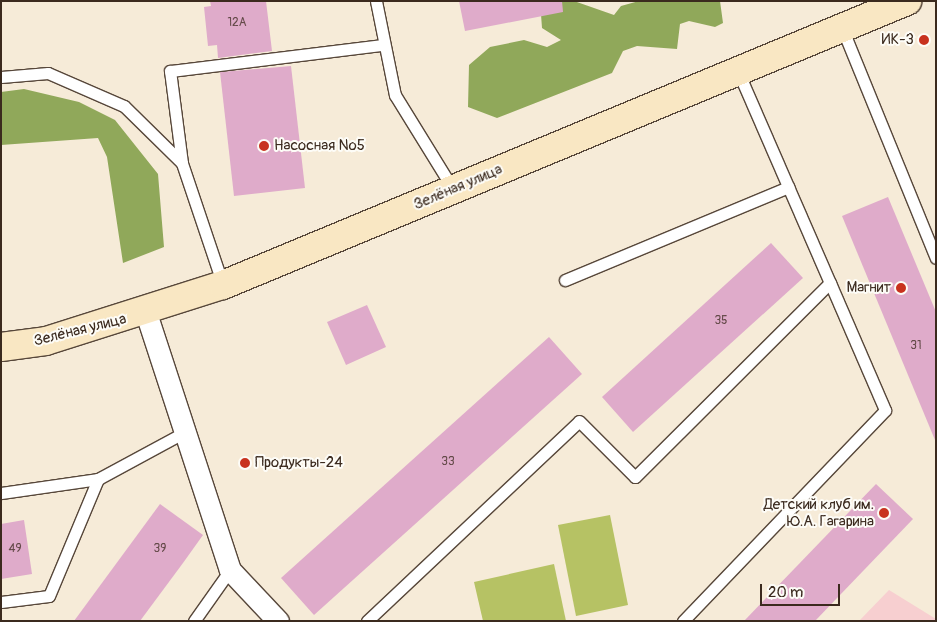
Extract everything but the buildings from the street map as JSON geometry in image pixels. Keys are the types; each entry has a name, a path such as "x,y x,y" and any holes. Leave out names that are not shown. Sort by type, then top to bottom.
{"main road":[{"name":"Зелёная улица","path":"1,347 46,341 146,313 222,285 907,1"}],"street":[{"path":"146,313 183,433 230,570 278,621"}],"lane":[{"path":"376,1 383,45 395,95 453,189"},
{"path":"842,27 936,258"},
{"path":"222,285 182,163 170,72 383,45"},
{"path":"683,621 885,410 738,71"},
{"path":"1,77 48,73 124,106 182,163"},
{"path":"565,280 788,187"},
{"path":"367,621 579,421 635,477 830,283"},
{"path":"1,493 98,479 183,433"},
{"path":"1,602 50,596 98,479"},
{"path":"194,621 230,570"}],"shaded area":[{"path":"889,590 936,619 936,621 859,621"}],"green space":[{"path":"540,1 574,1 614,15 621,6 639,1 720,1 723,23 715,27 689,21 680,24 677,49 637,46 623,51 612,73 497,118 468,107 469,65 490,47 524,40 547,47 561,40 542,28"},
{"path":"24,89 79,102 115,120 158,174 164,247 123,263 107,157 98,138 1,145 1,92"},
{"path":"610,515 628,605 576,616 558,525"},
{"path":"554,564 566,621 483,621 474,582"}],"place":[{"name":"ИК-3","path":"924,40"},
{"name":"Насосная №5","path":"264,146"},
{"name":"Магнит","path":"901,288"},
{"name":"Продукты-24","path":"245,463"},
{"name":"Детский клуб им. Ю.А. Гагарина","path":"884,513"}]}
